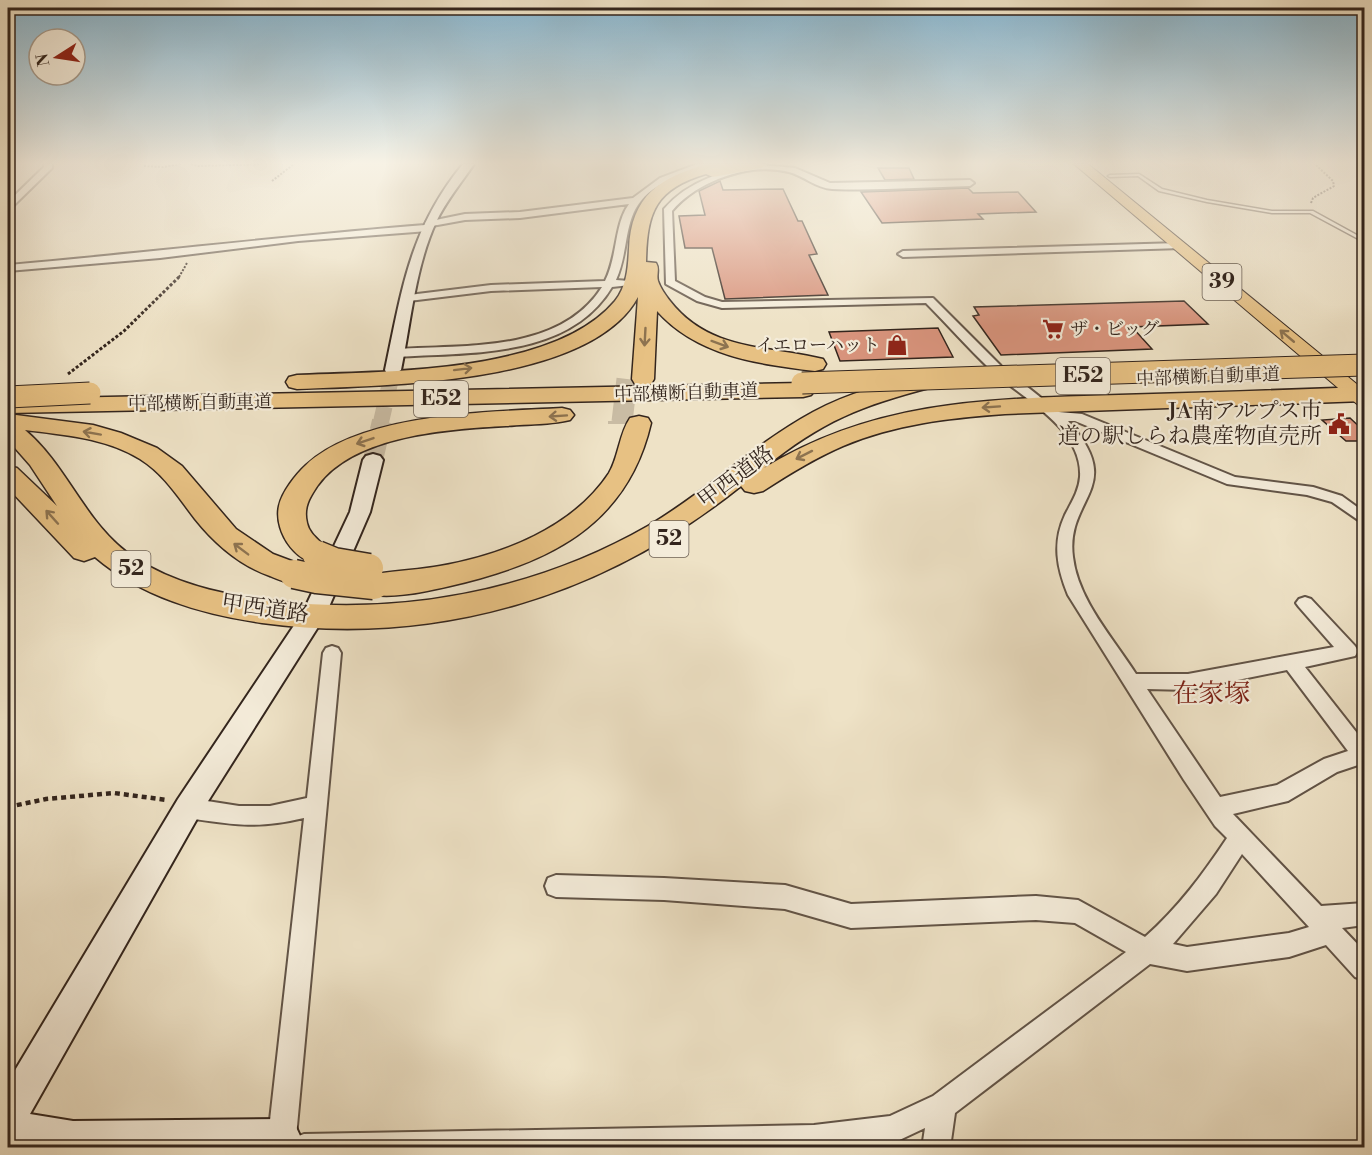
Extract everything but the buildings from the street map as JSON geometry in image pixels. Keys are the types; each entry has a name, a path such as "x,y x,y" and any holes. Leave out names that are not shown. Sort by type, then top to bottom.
{"highway":[{"path":"635,379 642,282 642,218"},
{"path":"85,399 466,369 517,360 563,346 598,327 624,304 642,282 653,218"},
{"path":"642,282 664,310 696,335 748,353 815,364 914,370 1023,372 1365,364"},
{"name":"甲西道路","path":"8,474 109,572 136,588 209,615 257,624 425,612 522,592 574,574 657,533 701,505 801,428 844,405 906,386 998,369 1365,355"},
{"name":"中部横断自動車道","path":"803,391 1365,364"},
{"name":"中部横断自動車道","path":"8,398 803,391 1121,380 1363,388"},
{"name":"甲西道路","path":"8,428 40,459 82,525 99,545 122,564 148,579 178,592 218,604 309,622 363,629 424,623 479,614 528,602 581,584 628,562 801,455 891,421 927,414 1047,410 1363,388"},
{"path":"631,424 628,461 617,479 586,513 545,541 518,555 463,573 403,584 317,555 303,543 294,531 291,517 294,500 302,484 337,454 368,440 419,428 454,423 803,391"},
{"name":"中部横断自動車道","path":"8,406 85,399"},
{"path":"8,421 100,434 131,445 164,464 228,539 267,565 317,579 377,577"}],"main road":[{"name":"39","path":"1145,218 1324,356"},
{"name":"39","path":"1160,218 1363,388"}],"street":[{"path":"393,370 417,257 433,218"},
{"path":"8,267 428,226 458,218"},
{"path":"397,353 500,344 556,331 575,322 593,308 609,284 620,254 626,218"},
{"path":"667,218 670,282"},
{"path":"903,254 1179,246"},
{"path":"409,298 491,288 670,282 700,299 722,305 930,300 998,369 1068,430 1080,448 1087,468 1086,490 1071,518 1063,544 1065,567 1076,595 1215,808 1240,838 1365,968"},
{"path":"1047,410 1077,417 1232,481 1308,490 1336,499 1365,519"},
{"path":"8,1116 190,805 309,622 350,538 360,512 373,460"},
{"path":"1131,681 1188,682 1349,651 1305,603"},
{"path":"289,1144 316,806 333,653"},
{"path":"1215,808 1281,794 1331,765 1364,755 1292,663"},
{"path":"190,805 239,816 270,816 316,806"},
{"path":"8,1130 73,1140 289,1144 814,1139 891,1130 943,1106 1147,951 1171,930 1208,886 1240,838"},
{"path":"556,886 664,889 785,897 851,916 1036,908 1078,912 1147,951 1188,958 1289,945 1323,925 1365,914"},
{"path":"936,1148 943,1106"}],"lane":[{"path":"1322,218 1365,241"}],"path":[{"path":"59,379 124,331 179,278 195,250"},
{"path":"8,807 46,799 114,793 190,805"}],"tunnel":[{"path":"381,422 393,370"},
{"path":"622,422 627,379"},
{"path":"373,460 382,421"}],"place":[{"name":"ザ・ビッグ","path":"1053,329"},
{"name":"イエローハット","path":"897,345"},
{"name":"JA南アルプス市 道の駅しらね農産物直売所","path":"1339,424"}],"district":[{"name":"在家塚","path":"1211,694"}]}
